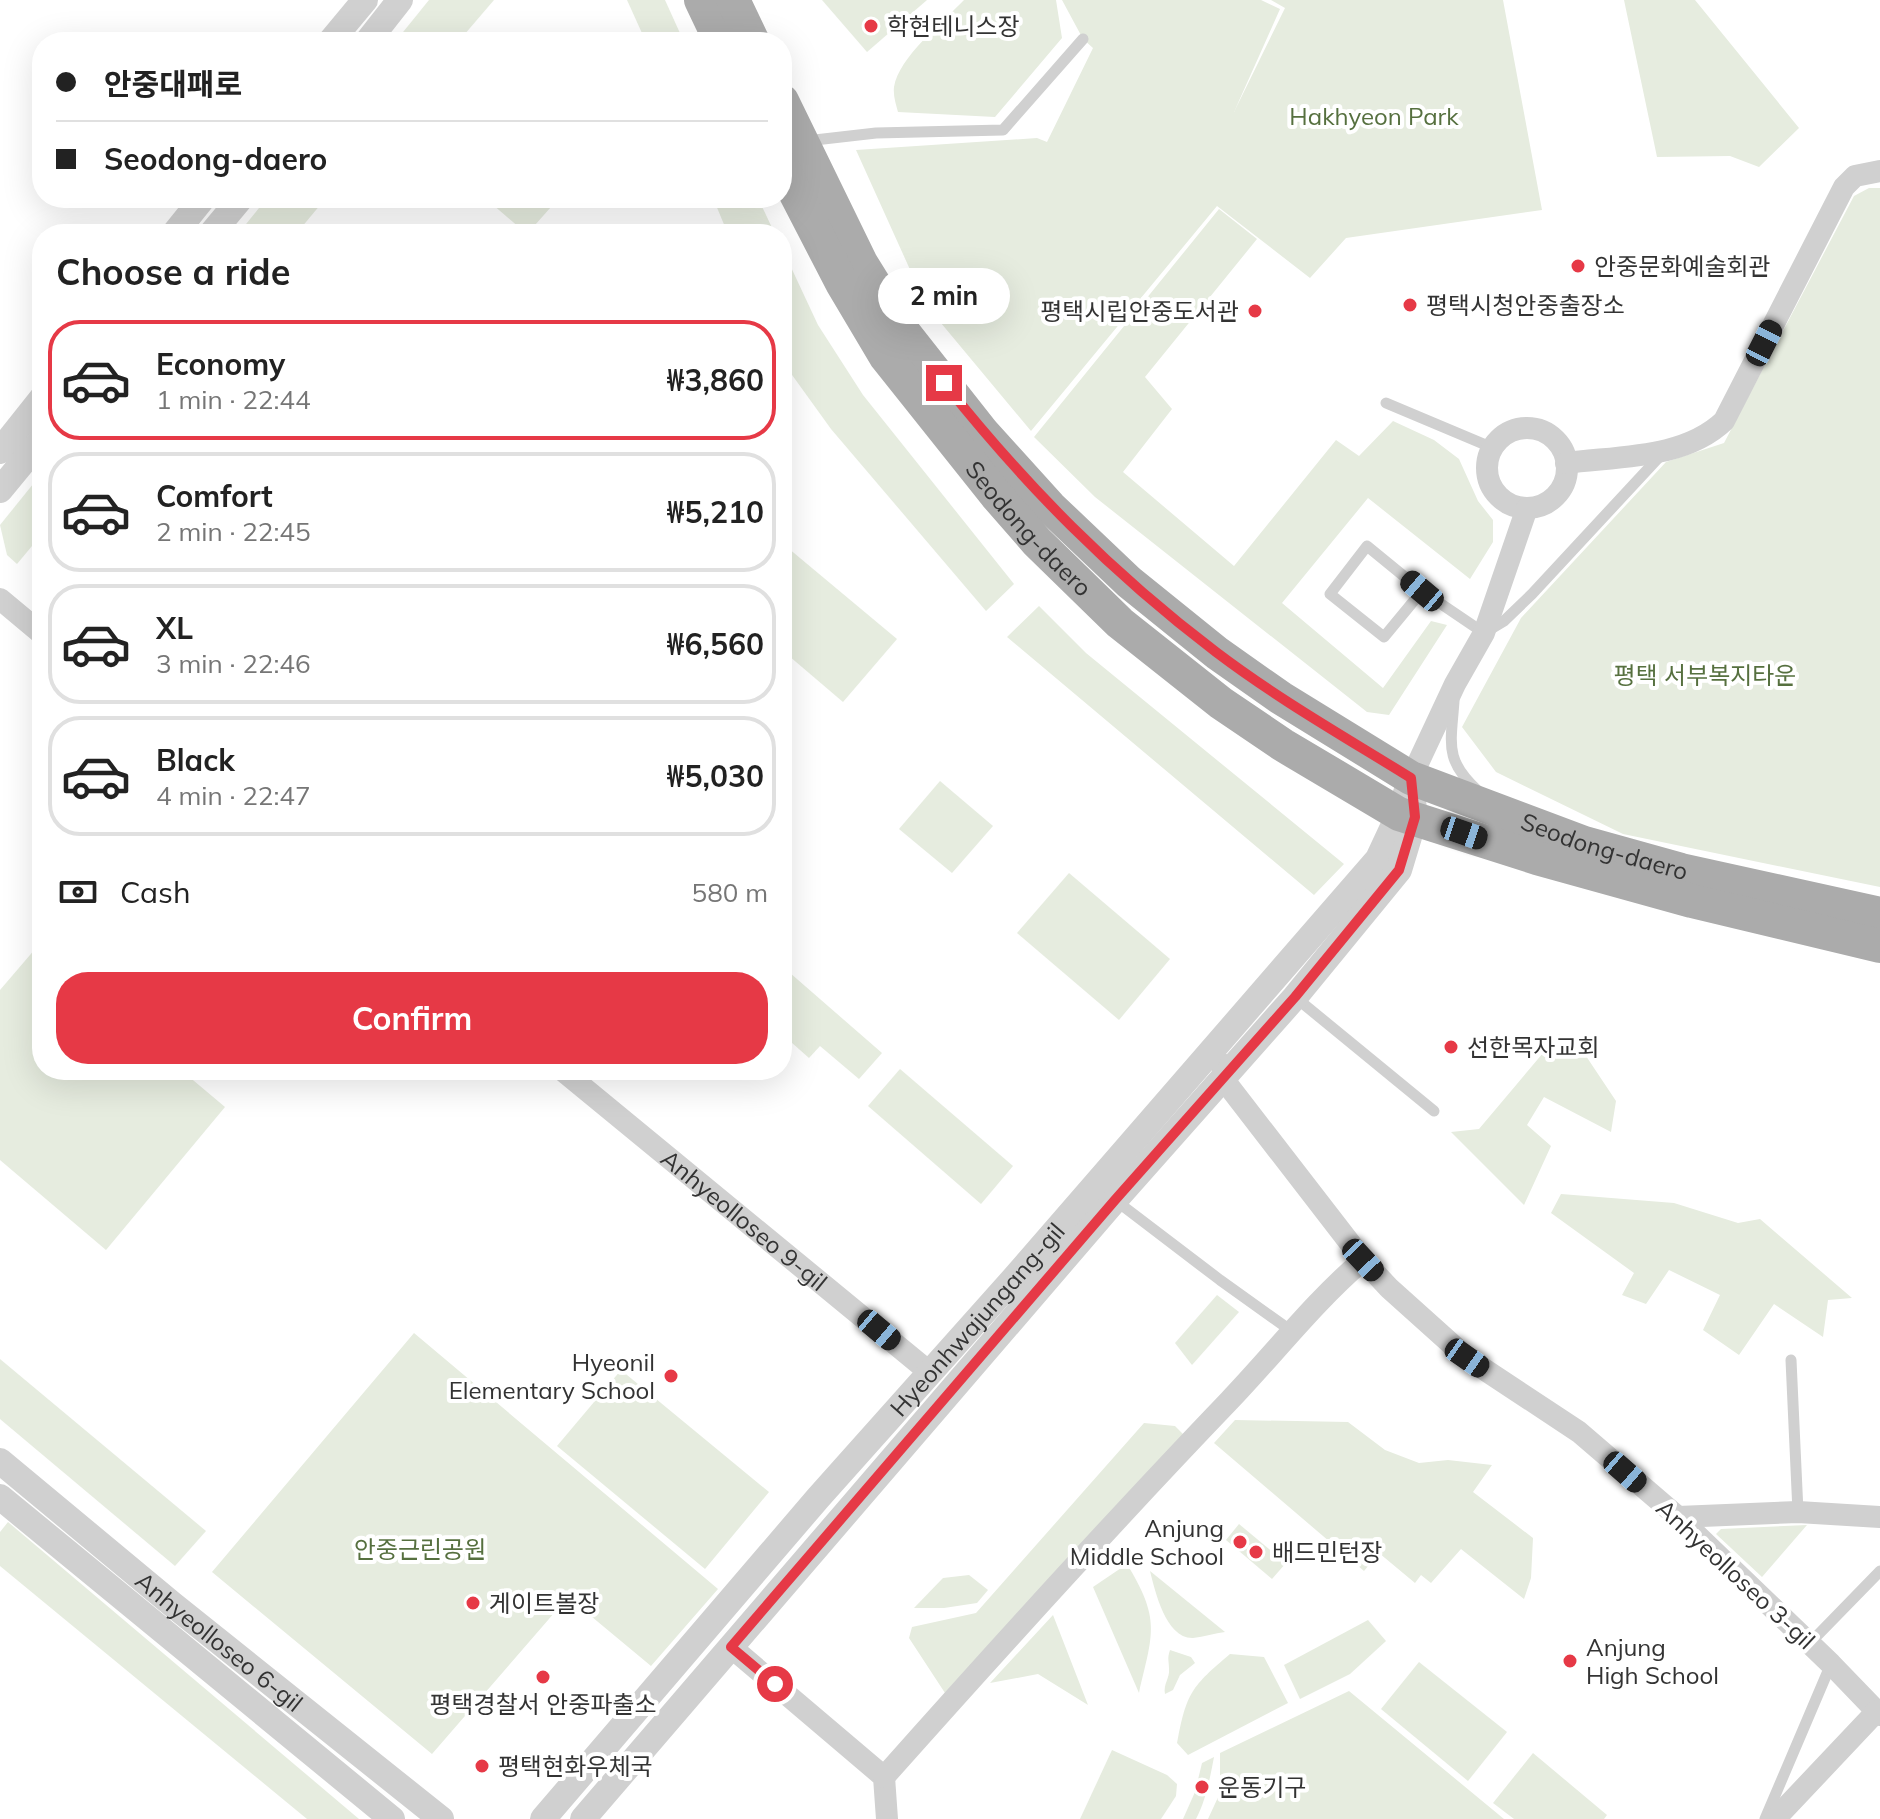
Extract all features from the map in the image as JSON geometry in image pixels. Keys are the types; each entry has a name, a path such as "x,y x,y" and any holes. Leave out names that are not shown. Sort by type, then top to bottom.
{"main road":[{"path":"701,0 716,32"},
{"path":"733,0 748,32"},
{"name":"Seodong-daero","path":"792,154 905,334 983,433 1050,507 1129,582 1217,653 1281,698 1411,778 1584,843 1681,870 1880,914"},
{"name":"Seodong-daero","path":"792,154 842,283 886,357 1037,542 1120,623 1221,703 1283,745 1407,815 1537,858 1663,893 1880,946"}],"street":[{"path":"338,32 365,0"},
{"path":"375,32 400,0"},
{"path":"1566,463 1665,451 1708,436 1724,421 1844,187 1855,176 1880,171"},
{"path":"182,224 195,208"},
{"path":"219,224 233,208"},
{"path":"0,451 32,411"},
{"path":"1524,428 1550,436 1560,445 1566,463 1564,485 1556,496 1545,504 1527,508 1507,503 1491,484 1487,472 1493,448 1512,431 1524,428"},
{"path":"0,490 32,451"},
{"path":"583,1819 1115,1200 1224,1080 1399,870 1411,778 1455,684 1484,633 1527,508"},
{"path":"0,599 32,626"},
{"name":"Hyeonhwajungang-gil","path":"543,1819 928,1371 1220,1043 1378,859 1407,815"},
{"path":"1220,1043 1224,1080"},
{"name":"Anhyeolloseo 9-gil","path":"574,1080 928,1371"},
{"name":"Anhyeolloseo 3-gil","path":"1224,1080 1363,1260 1389,1288 1467,1358 1579,1432 1678,1517 1879,1711"},
{"path":"884,1777 1105,1530 1257,1372 1290,1330 1363,1260"},
{"path":"928,1371 953,1391"},
{"name":"Anhyeolloseo 6-gil","path":"0,1461 172,1604 441,1819"},
{"name":"Anhyeolloseo 6-gil","path":"0,1497 392,1819"},
{"path":"1678,1517 1798,1512 1880,1517"},
{"path":"731,1647 884,1777 887,1819"},
{"path":"1775,1819 1879,1711"}],"lane":[{"path":"792,154 876,133 1003,130 1083,39"},
{"path":"1386,403 1493,448"},
{"path":"1422,591 1384,637 1330,594 1367,546 1422,591 1484,633 1504,621 1532,594 1665,451"},
{"path":"1455,684 1451,744 1453,761 1466,780 1502,812"},
{"path":"1295,997 1434,1111"},
{"path":"1115,1200 1290,1330"},
{"path":"1791,1360 1798,1512"},
{"path":"1809,1644 1880,1571"},
{"path":"1765,1819 1831,1664"}],"green space":[{"path":"429,0 494,0 467,32 403,32"},
{"path":"627,0 665,0 679,32 641,32"},
{"name":"학현테니스장","path":"822,0 927,0 867,52"},
{"path":"964,0 1056,0 1062,38 995,117 898,112 894,87 904,64 923,40"},
{"name":"Hakhyeon Park","path":"1062,0 1261,0 1280,9 1234,112 1285,8 1271,0 1503,0 1542,210 1346,238 1310,278 1217,206 1031,431 926,305 856,150 1037,138 1047,142 1093,48 1083,39"},
{"path":"1624,0 1695,0 1799,128 1759,167 1730,156 1657,157"},
{"name":"평택 서부복지타운","path":"1869,188 1880,188 1880,887 1623,834 1496,772 1462,727 1521,618 1666,462 1724,443 1854,196"},
{"path":"259,208 318,208 304,224 246,224"},
{"path":"497,208 550,208 536,224 515,224"},
{"path":"717,208 763,208 770,224 724,224"},
{"path":"1219,209 1257,239 1145,377 1172,409 1123,472 1234,566 1336,440 1359,456 1393,421 1434,440 1459,459 1478,501 1493,520 1493,542 1470,579 1368,498 1282,603 1383,688 1431,621 1447,625 1389,715 1367,712 1095,497 1034,437"},
{"path":"792,269 818,325 863,395 1014,584 986,611 831,429 792,375"},
{"path":"32,485 32,546 17,564 7,555 0,525"},
{"path":"792,551 897,639 843,702 792,659"},
{"path":"1039,606 1086,653 1344,864 1314,895 1007,637"},
{"path":"940,781 993,826 952,873 899,829"},
{"path":"1069,873 1170,959 1119,1020 1017,933"},
{"path":"32,953 32,1080 193,1080 225,1107 106,1250 0,1160 0,990"},
{"path":"792,975 882,1053 859,1079 820,1046 809,1058 792,1043"},
{"path":"1559,1034 1578,1044 1616,1101 1611,1132 1544,1097 1527,1125 1551,1146 1524,1205 1451,1132 1479,1129"},
{"path":"900,1069 1013,1166 981,1204 868,1106"},
{"path":"1561,1194 1674,1203 1738,1223 1760,1219 1852,1298 1828,1300 1823,1337 1774,1304 1739,1355 1703,1330 1720,1295 1669,1270 1646,1304 1622,1295 1634,1273 1551,1213"},
{"path":"1217,1295 1239,1312 1192,1365 1175,1343"},
{"name":"안중근린공원","path":"414,1333 718,1589 651,1666 568,1597 432,1754 212,1572"},
{"path":"0,1359 206,1531 175,1566 0,1419"},
{"path":"621,1370 769,1492 705,1569 557,1446"},
{"path":"1235,1420 1348,1422 1385,1450 1419,1463 1448,1460 1492,1465 1473,1492 1533,1538 1531,1578 1524,1599 1461,1549 1431,1583 1421,1575 1415,1583 1379,1553 1364,1571 1214,1443"},
{"path":"1144,1423 1175,1426 1184,1435 945,1693 909,1638 912,1627 976,1613"},
{"path":"8,1522 359,1819 307,1819 0,1566 0,1532"},
{"name":"배드민턴장","path":"1239,1524 1286,1563 1272,1579 1226,1540"},
{"path":"1807,1525 1762,1577 1716,1534 1721,1529"},
{"path":"1127,1564 1145,1599 1151,1627 1139,1693 1093,1587"},
{"path":"1150,1571 1225,1632 1193,1638 1176,1631 1163,1612"},
{"path":"969,1575 988,1590 977,1603 914,1608 943,1578"},
{"path":"1053,1615 1088,1705 1038,1674 990,1683"},
{"path":"1368,1620 1386,1641 1350,1674 1300,1699 1284,1665"},
{"path":"1170,1650 1191,1657 1195,1663 1180,1675 1173,1690 1165,1694 1169,1672"},
{"path":"1230,1654 1264,1657 1288,1703 1188,1755 1177,1743 1188,1701 1207,1674"},
{"path":"1419,1662 1507,1732 1468,1781 1381,1709"},
{"path":"1349,1691 1504,1819 1208,1819 1220,1793 1220,1753"},
{"path":"1112,1750 1167,1775 1177,1784 1176,1796 1161,1819 1080,1819"},
{"path":"1533,1753 1607,1815 1604,1819 1514,1819 1493,1803"},
{"name":"운동기구","path":"1214,1757 1205,1797 1196,1819 1183,1819 1195,1792 1202,1763"}],"place":[{"name":"학현테니스장","path":"871,26"},
{"name":"안중문화예술회관","path":"1578,266"},
{"name":"평택시청안중출장소","path":"1410,305"},
{"name":"평택시립안중도서관","path":"1255,311"},
{"name":"선한목자교회","path":"1451,1047"},
{"name":"Hyeonil Elementary School","path":"671,1376"},
{"name":"Anjung Middle School","path":"1240,1542"},
{"name":"배드민턴장","path":"1256,1552"},
{"name":"게이트볼장","path":"473,1603"},
{"name":"Anjung High School","path":"1570,1661"},
{"name":"평택경찰서 안중파출소","path":"543,1677"},
{"name":"평택현화우체국","path":"482,1766"},
{"name":"운동기구","path":"1202,1787"}],"route":[{"path":"775,1684 731,1647 1313,975 1399,870 1415,817 1411,778 1281,698 1217,653 1129,582 1050,507 983,433 944,383"}]}
